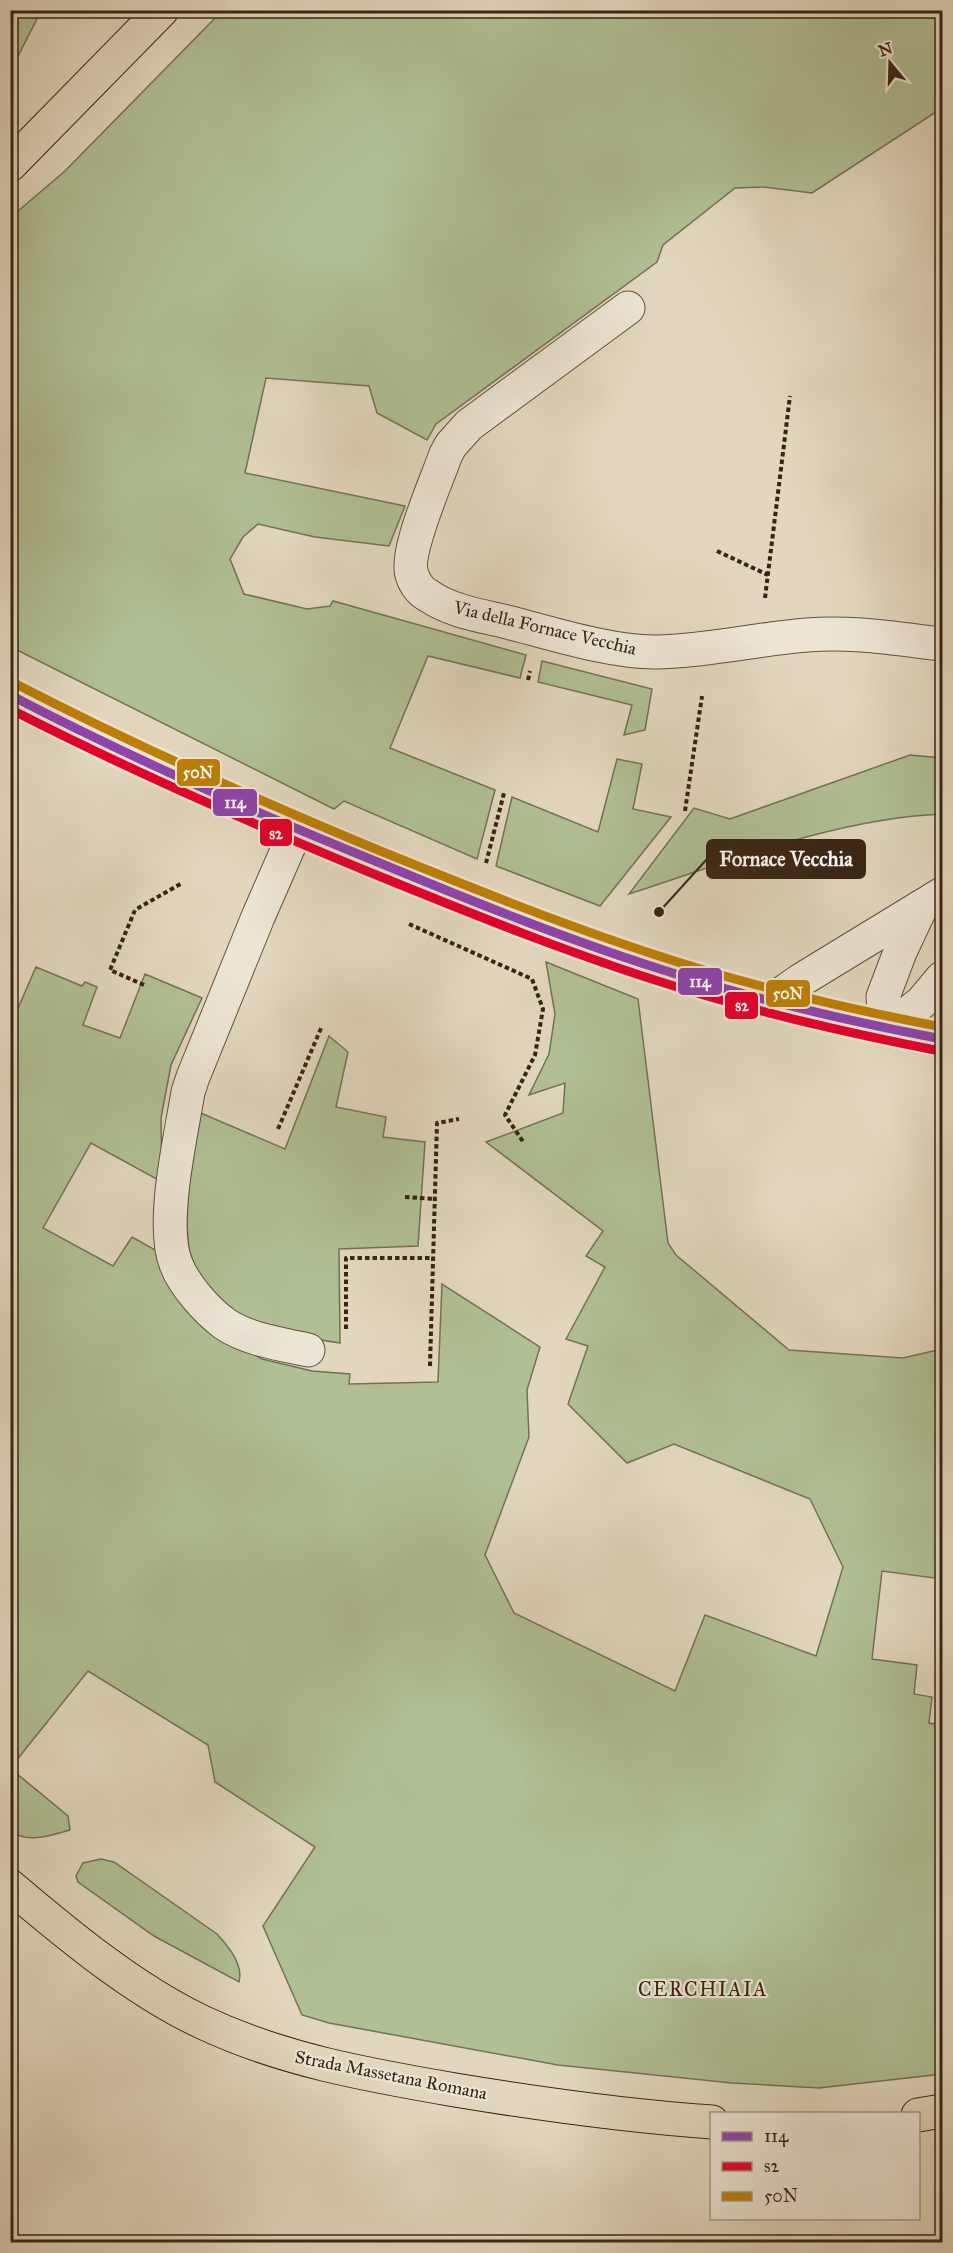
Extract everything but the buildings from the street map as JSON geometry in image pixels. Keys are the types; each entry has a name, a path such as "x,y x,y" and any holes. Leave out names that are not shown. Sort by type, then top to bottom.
{"main road":[{"path":"10,165 162,10"},
{"path":"10,695 125,753 296,830 538,927 699,982 941,1041"},
{"name":"Strada Massetana Romana","path":"10,1886 155,1997 203,2022 265,2048 353,2072 494,2096 710,2122"},
{"path":"920,2115 942,2111"}],"street":[{"name":"Via della Fornace Vecchia","path":"628,308 469,425 451,445 411,556 412,576 419,588 441,603 472,613 564,636 642,652 675,651 818,634 871,636 942,644"},
{"path":"296,830 193,1077 186,1104 170,1224 176,1264 193,1293 226,1324 264,1340 308,1350"},
{"path":"771,1001 801,980 932,901"},
{"path":"932,901 900,952 883,997 888,1029 922,1002 942,978"}],"path":[{"path":"765,599 790,396"},
{"path":"717,551 768,575"},
{"path":"685,811 702,696"},
{"path":"485,870 504,794"},
{"path":"144,985 110,970 135,910 182,883"},
{"path":"402,921 532,979 543,1009 535,1055 505,1115 524,1143"},
{"path":"278,1129 322,1026"},
{"path":"430,1366 437,1123 459,1119"},
{"path":"405,1197 434,1199"},
{"path":"346,1329 345,1258 432,1258"}],"green space":[{"path":"10,11 41,11 11,70"},
{"path":"222,11 942,11 942,108 812,193 764,187 735,188 663,245 657,262 436,424 427,440 377,413 369,386 266,378 245,473 405,506 389,546 315,537 258,524 243,537 230,559 244,594 307,609 330,606 333,601 526,655 520,678 428,656 390,748 495,790 477,859 344,801 334,809 11,647 11,217 65,171"},
{"path":"542,661 652,689 645,730 624,735 632,705 538,682"},
{"path":"910,755 942,758 942,814 862,824 822,833 783,843 629,894 694,808 730,819"},
{"path":"617,759 642,764 633,809 671,817 600,906 496,866 512,797 598,832"},
{"path":"546,962 638,999 668,1243 676,1255 789,1350 903,1358 942,1349 942,1579 882,1571 872,1659 917,1665 914,1694 932,1697 929,1723 942,1725 942,2074 819,2088 732,2083 558,2065 329,2023 302,2015 263,1926 315,1847 215,1782 208,1745 88,1671 11,1767 10,1013 15,1015 36,967 82,986 85,982 97,987 83,1025 120,1038 145,974 202,998 171,1065 161,1118 162,1182 91,1143 43,1228 113,1266 132,1237 157,1251 217,1333 262,1359 312,1371 350,1374 349,1384 438,1382 442,1284 540,1347 527,1390 529,1437 485,1555 514,1613 675,1691 705,1615 816,1656 843,1567 810,1499 674,1444 627,1463 568,1404 588,1346 566,1339 605,1267 586,1256 603,1231 486,1142 563,1113 565,1083 529,1095 549,1054 555,1014"},
{"path":"329,1036 348,1052 336,1107 386,1117 383,1137 425,1142 418,1246 339,1249 340,1343 282,1332 246,1318 230,1308 216,1295 195,1266 189,1246 187,1225 190,1177 201,1113 285,1149"},
{"path":"11,1769 68,1816 70,1830 32,1838 17,1835 11,1831"},
{"path":"101,1859 114,1862 217,1934 237,1963 239,1982 154,1936 78,1882 76,1876 83,1863"}],"transit line":[{"name":"50N","path":"16,684 150,750 286,811 555,920 662,957 766,988 942,1027"},
{"name":"114","path":"10,695 145,762 236,803 552,931 660,969 765,1000 942,1039"},
{"name":"s2","path":"10,709 143,774 278,834 450,905 572,952 655,980 757,1010 940,1051"}],"place":[{"name":"Fornace Vecchia","path":"659,912"}],"district":[{"name":"CERCHIAIA","path":"703,1989"}]}
